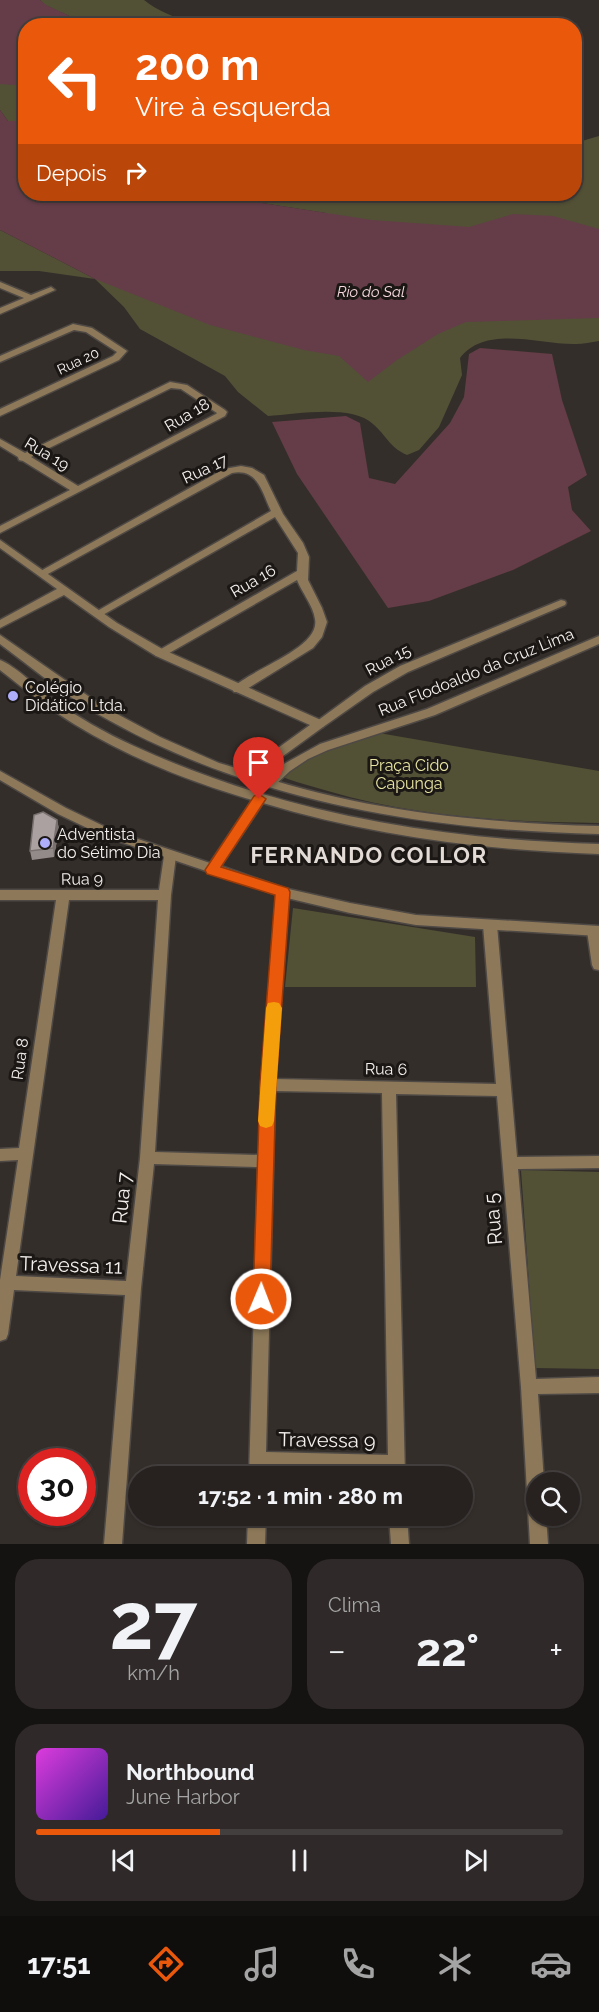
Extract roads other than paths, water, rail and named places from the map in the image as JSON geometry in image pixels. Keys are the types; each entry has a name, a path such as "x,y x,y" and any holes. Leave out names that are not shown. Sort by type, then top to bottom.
{"street":[{"path":"0,285 31,298"},
{"path":"0,311 51,290"},
{"name":"Rua 20","path":"0,360 67,328 81,327 121,350 121,354 0,413"},
{"name":"Rua 18","path":"0,530 218,417 221,410 184,387 170,385 22,458"},
{"name":"Rua 19","path":"0,442 22,458 78,490"},
{"name":"Rua 17","path":"42,573 233,469 249,470 258,474 277,512"},
{"path":"97,614 277,512"},
{"name":"Rua 16","path":"160,653 302,573 304,555 277,512"},
{"path":"0,543 97,614 160,653 319,724"},
{"path":"238,689 309,645 318,636 322,622 303,582 302,573"},
{"path":"0,625 64,590"},
{"name":"Rua 15","path":"248,776 319,724 397,672 561,603"},
{"path":"0,639 100,710 181,750 248,776 357,805 427,816 480,824 599,830"},
{"name":"Rua Flodoaldo da Cruz Lima","path":"270,783 288,765 323,747 429,713 599,640"},
{"path":"0,664 77,721 140,754 259,799 332,819 441,839 535,848 599,849"},
{"path":"77,721 100,710"},
{"path":"0,775 81,821 170,856 283,892 383,915 490,925 597,931 599,965"},
{"path":"212,870 259,799"},
{"name":"Rua 7","path":"113,1544 147,1158 165,895 170,856"},
{"path":"258,1466 264,1161 283,892"},
{"name":"Rua 9","path":"0,895 165,895"},
{"name":"Rua 8","path":"0,1334 24,1154 63,896"},
{"name":"Rua 5","path":"490,925 535,1472"},
{"name":"Rua 6","path":"268,1085 504,1090"},
{"path":"388,1087 396,1466"},
{"path":"0,1155 24,1154"},
{"path":"147,1158 264,1161"},
{"path":"509,1163 599,1162"},
{"name":"Travessa 11","path":"8,1283 134,1288"},
{"path":"529,1387 599,1385"},
{"path":"256,1526 256,1544"},
{"path":"399,1526 400,1544"},
{"path":"538,1526 539,1544"}],"water":[{"path":"0,0 40,0 74,18 18,18 18,83 15,85 0,84"},
{"name":"Rio do Sal","path":"0,110 8,121 18,121 18,201 249,201 372,220 469,227 513,214 553,216 599,229 599,318 466,322 438,334 368,382 339,356 304,350 210,325 95,279 0,230"},
{"path":"480,348 552,354 562,400 587,475 568,487 572,510 591,531 513,570 429,601 388,608 297,474 272,422 346,416 360,423 369,478 395,484 450,423 464,397 469,354"}],"place":[{"name":"Colégio Didático Ltda.","path":"13,696"},
{"name":"Adventista do Sétimo Dia","path":"45,843"}],"district":[{"name":"FERNANDO COLLOR","path":"369,855"}],"park label":[{"name":"Praça Cido Capunga","path":"409,774"}]}
